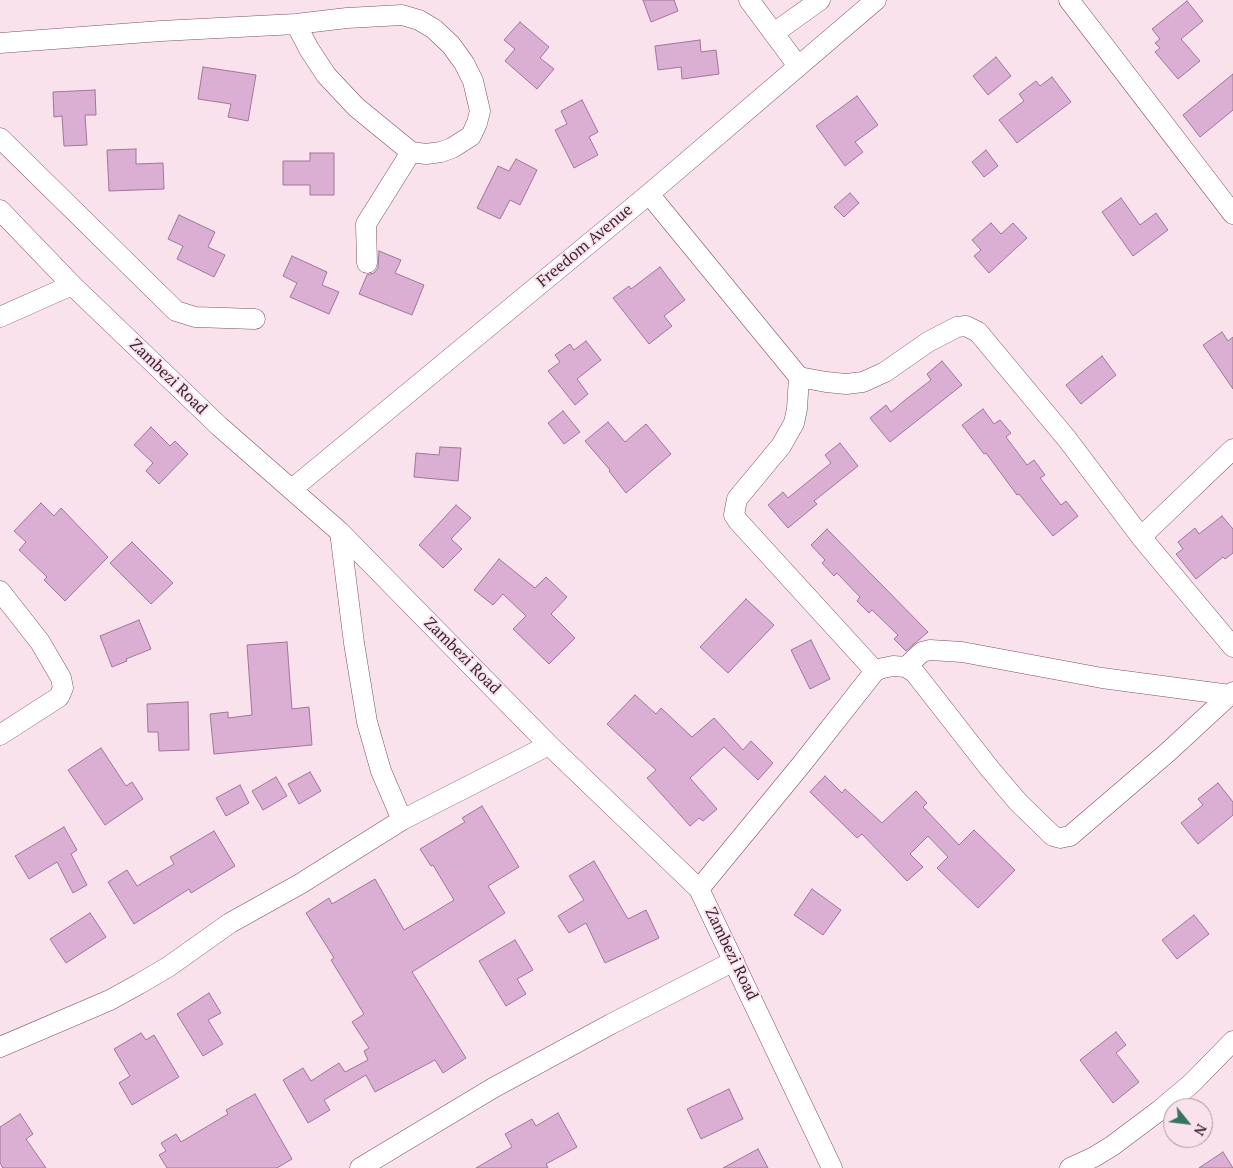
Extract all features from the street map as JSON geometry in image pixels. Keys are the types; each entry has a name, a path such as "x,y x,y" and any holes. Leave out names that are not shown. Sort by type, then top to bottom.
{"street":[{"path":"749,0 798,66"},
{"path":"774,33 820,0"},
{"name":"Freedom Avenue","path":"292,489 649,194 876,0"},
{"path":"1069,0 1226,193 1233,214"},
{"path":"0,42 296,24 347,18 402,15 419,20 434,29 464,63 473,81 480,111 478,123 471,136 452,148 426,154 411,152 356,107 326,75 296,24"},
{"path":"0,138 176,311 195,317 255,319"},
{"path":"368,263 366,224 411,152"},
{"path":"649,194 799,377 846,384 862,382 885,372 928,342 957,327 966,326 978,332 1067,439 1141,537 1233,647"},
{"name":"Zambezi Road","path":"0,210 72,286 219,426 340,532 549,745 699,889 832,1168"},
{"path":"0,317 72,286"},
{"path":"799,377 794,423 781,446 736,499 734,515 875,671"},
{"path":"1141,537 1233,449"},
{"path":"340,532 351,624 368,722 381,771 402,820"},
{"path":"0,591 40,642 61,678 63,688 59,697 0,735"},
{"path":"906,667 922,652 930,650 962,652 1102,678 1232,693"},
{"path":"699,889 875,671 893,666 906,667 915,673 1018,802 1052,836 1060,838 1070,836 1168,752 1232,693"},
{"path":"0,1047 110,1000 168,967 230,923 300,884 402,820 549,745"},
{"path":"360,1168 493,1088 611,1024 734,961"},
{"path":"1070,1168 1100,1153 1160,1110 1192,1083 1233,1042"}],"building":[{"path":"643,0 674,0 678,11 651,22"},
{"path":"1187,1 1203,21 1181,39 1200,61 1178,79 1155,52 1160,48 1155,43 1160,39 1152,29"},
{"path":"520,22 549,47 540,58 554,69 537,89 505,61 515,49 504,40"},
{"path":"700,40 701,52 716,50 719,74 682,79 681,67 658,70 655,46"},
{"path":"996,57 1011,76 988,95 973,76"},
{"path":"203,67 256,75 248,121 228,117 231,104 198,99"},
{"path":"1233,74 1233,110 1200,137 1183,115"},
{"path":"1052,77 1071,102 1017,143 999,120 1024,101 1019,94 1036,81 1040,86"},
{"path":"95,90 96,115 85,115 87,145 64,146 62,116 54,117 53,92"},
{"path":"857,96 878,125 855,142 863,152 845,166 816,126"},
{"path":"582,100 598,132 589,137 598,155 574,168 555,130 567,124 561,111"},
{"path":"136,149 136,164 163,163 164,189 109,191 107,150"},
{"path":"986,150 998,166 984,177 972,162"},
{"path":"310,153 334,153 334,195 310,195 310,185 283,185 283,161 310,161"},
{"path":"516,159 537,170 520,205 510,200 500,219 477,208 498,166 509,171"},
{"path":"850,193 859,203 844,217 834,207"},
{"path":"1121,198 1140,225 1156,213 1168,230 1133,256 1102,212"},
{"path":"179,215 215,232 208,247 225,255 214,277 177,259 183,246 168,239"},
{"path":"991,223 1001,234 1013,223 1027,238 989,273 974,256 981,250 972,240"},
{"path":"379,251 401,260 395,273 424,285 412,315 359,294 367,275 374,273 378,268"},
{"path":"292,256 327,272 322,285 339,292 329,314 290,297 297,283 283,276"},
{"path":"660,267 685,300 664,316 672,326 649,344 613,298 629,286 631,289"},
{"path":"1222,332 1228,341 1233,337 1233,389 1203,345"},
{"path":"586,341 601,360 577,379 588,394 575,405 548,371 560,362 555,355 570,344 574,350"},
{"path":"1102,356 1116,375 1081,404 1066,385"},
{"path":"942,361 962,385 890,442 870,418 886,405 891,412 931,380 927,374"},
{"path":"983,409 994,424 1000,420 1011,433 1006,437 1027,465 1034,460 1045,475 1040,478 1061,505 1066,501 1078,516 1053,536 1019,494 1017,495 986,453 984,454 962,425"},
{"path":"563,411 580,432 564,444 548,423"},
{"path":"608,422 625,442 646,424 671,454 626,493 610,470 585,441"},
{"path":"151,427 170,446 175,441 188,454 159,484 146,471 153,463 134,445"},
{"path":"840,443 858,466 814,501 817,504 788,528 768,505 783,492 788,498 831,463 825,455"},
{"path":"440,447 461,448 458,481 414,477 416,453 439,455"},
{"path":"41,503 54,516 61,508 108,557 65,601 44,580 47,577 19,550 26,542 14,531"},
{"path":"456,505 471,518 451,539 462,549 443,568 419,545"},
{"path":"1222,516 1233,529 1233,553 1225,559 1223,557 1196,579 1176,554 1183,549 1178,542 1195,528 1199,534"},
{"path":"827,529 928,632 906,651 894,639 898,635 872,610 869,613 857,601 860,597 837,573 834,576 822,563 825,560 811,545"},
{"path":"132,542 173,583 151,604 110,563"},
{"path":"499,559 535,588 546,577 567,597 551,614 575,638 549,664 513,629 526,616 503,594 493,605 474,590"},
{"path":"746,599 774,625 728,673 700,647"},
{"path":"139,620 151,649 112,667 100,636"},
{"path":"811,640 830,679 810,689 791,650"},
{"path":"287,642 292,709 309,707 312,745 214,754 210,714 228,712 228,718 252,715 247,645"},
{"path":"635,695 656,714 661,708 692,737 714,718 743,750 751,741 773,763 758,780 724,747 690,778 717,809 703,821 699,818 690,826 647,778 656,770 607,724"},
{"path":"188,702 189,750 159,751 158,732 148,732 147,704"},
{"path":"101,748 126,786 132,782 143,799 105,825 68,770"},
{"path":"310,772 321,791 299,804 288,784"},
{"path":"825,776 842,793 845,789 882,823 916,791 927,803 923,807 959,845 974,830 1015,870 978,908 937,868 948,857 928,836 910,854 923,867 907,881 862,834 857,838 810,792"},
{"path":"276,777 287,796 263,810 252,791"},
{"path":"1218,783 1233,802 1233,815 1198,844 1181,823 1203,805 1198,799"},
{"path":"240,785 249,803 226,816 216,798"},
{"path":"482,806 519,867 488,886 505,913 412,972 466,1058 443,1073 435,1060 375,1092 366,1075 324,1100 330,1110 308,1123 283,1080 303,1068 311,1081 339,1063 345,1072 368,1060 364,1051 369,1048 352,1022 364,1014 331,960 334,958 306,913 329,898 332,904 375,879 404,930 428,916 454,900 433,865 431,866 420,849 465,822 462,818"},
{"path":"64,827 77,850 71,854 87,885 73,893 57,862 29,879 15,856"},
{"path":"214,831 235,866 191,893 189,889 134,924 108,882 127,870 137,886 174,864 170,857"},
{"path":"594,861 628,919 646,910 659,938 605,963 586,923 569,933 558,916 584,900 569,876"},
{"path":"812,889 841,910 823,935 794,915"},
{"path":"90,913 106,937 66,963 50,939"},
{"path":"1194,915 1209,934 1177,959 1162,940"},
{"path":"515,940 533,970 517,979 526,994 506,1006 479,961"},
{"path":"209,993 221,1013 208,1020 223,1044 203,1056 177,1014"},
{"path":"1116,1032 1126,1045 1116,1053 1139,1082 1113,1103 1080,1060"},
{"path":"141,1033 146,1040 154,1035 179,1077 132,1105 119,1083 130,1076 114,1049"},
{"path":"729,1089 743,1119 701,1139 687,1109"},
{"path":"255,1094 292,1159 277,1168 167,1168 159,1155 166,1151 161,1143 176,1134 181,1142 228,1114 226,1110"},
{"path":"558,1113 577,1147 546,1164 548,1168 476,1168 512,1147 505,1134 532,1119 536,1126"},
{"path":"20,1114 33,1134 26,1139 46,1168 3,1168 0,1163 0,1127"},
{"path":"758,1149 768,1168 723,1168"},
{"path":"1223,1152 1233,1168 1199,1168"}]}
